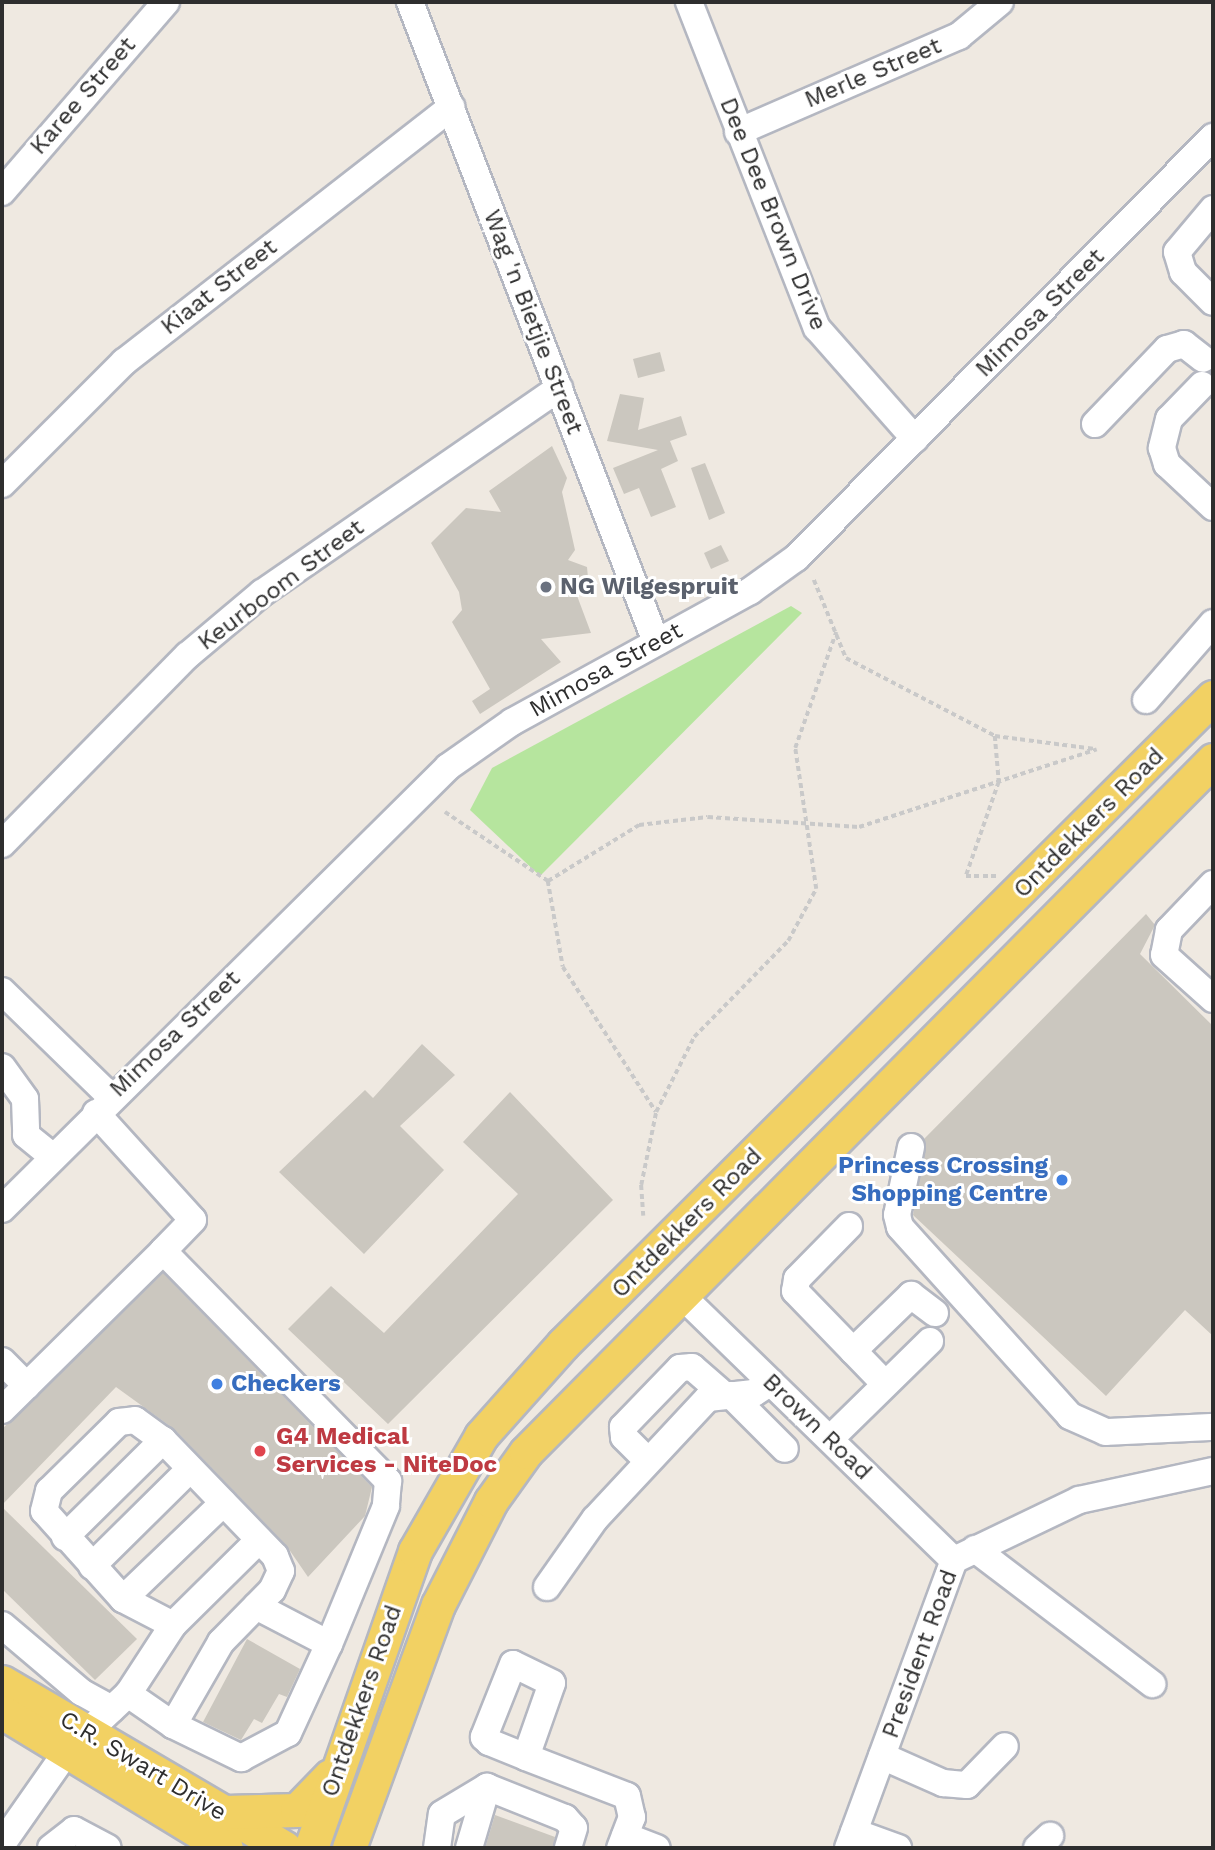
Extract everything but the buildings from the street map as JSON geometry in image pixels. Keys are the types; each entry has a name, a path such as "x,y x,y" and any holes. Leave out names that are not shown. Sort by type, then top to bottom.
{"main road":[{"name":"Ontdekkers Road","path":"311,1848 415,1551 481,1436 563,1344 1213,697"},
{"name":"Ontdekkers Road","path":"349,1848 438,1605 491,1501 526,1451 1213,761"},
{"name":"C.R. Swart Drive","path":"2,1682 76,1741 223,1847"},
{"name":"C.R. Swart Drive","path":"2,1712 76,1741 219,1811 285,1848"},
{"path":"219,1811 297,1810 322,1790 346,1748"}],"street":[{"name":"Karee Street","path":"2,191 166,2"},
{"name":"Wag 'n Bietjie Street","path":"410,2 656,642"},
{"name":"Dee Dee Brown Drive","path":"689,2 817,328 915,439"},
{"name":"Merle Street","path":"738,131 959,36 1000,2"},
{"name":"Kiaat Street","path":"2,484 124,362 451,107"},
{"name":"Mimosa Street","path":"2,1209 103,1105 448,767 512,722 775,575 915,439 1213,137"},
{"path":"1213,209 1177,253 1183,272 1213,302"},
{"path":"1095,424 1167,349 1184,344 1208,372 1169,419 1162,448 1167,464 1213,507"},
{"name":"Keurboom Street","path":"2,845 188,655 262,593 559,388"},
{"path":"1146,700 1213,622"},
{"path":"1213,884 1169,930 1164,955 1213,999"},
{"path":"2,991 103,1105 192,1220 2,1410"},
{"path":"2,1067 25,1099 26,1135 53,1157"},
{"path":"911,1147 897,1215 900,1227 1070,1416 1106,1432 1213,1427"},
{"path":"849,1226 797,1279 795,1291 886,1384"},
{"path":"2,1625 81,1692 120,1701 173,1725 229,1756 253,1755 288,1733 328,1644 386,1506 388,1481 163,1251"},
{"name":"Brown Road","path":"680,1294 830,1439 965,1554 1152,1684"},
{"path":"853,1351 911,1295 935,1313"},
{"path":"830,1439 930,1341"},
{"path":"2,1361 27,1386"},
{"path":"648,1461 624,1437 623,1427 680,1368 692,1367 726,1394 785,1449"},
{"path":"547,1587 595,1519 708,1398 754,1393 771,1382"},
{"path":"173,1625 123,1600 44,1511 49,1491 119,1422 143,1422 163,1440 259,1540 281,1571 256,1606 221,1642 173,1725"},
{"path":"65,1537 163,1440"},
{"path":"92,1566 190,1469"},
{"name":"President Road","path":"851,1840 882,1756 965,1554 1079,1500 1213,1471"},
{"path":"123,1600 223,1503"},
{"path":"6,1829 76,1741 120,1701 173,1625 259,1540"},
{"path":"256,1606 328,1644"},
{"path":"882,1756 943,1783 967,1785 1005,1746"},
{"path":"526,1757 627,1796 633,1808 622,1842 657,1848"},
{"path":"438,1848 442,1814 487,1787"},
{"path":"469,1848 487,1787"},
{"path":"487,1787 565,1818 574,1828 568,1848"},
{"path":"51,1848 74,1830 108,1848"},
{"path":"851,1840 898,1848"}],"path":[{"path":"548,881 639,825 708,817 809,820 859,827 1097,749 995,736 846,658 814,580"},
{"path":"643,1216 641,1185 656,1112 694,1037 788,941 816,888 809,820 795,747 836,632"},
{"path":"966,876 999,782 995,736"},
{"path":"445,813 548,881 563,967 656,1112"}],"green space":[{"path":"791,606 802,613 540,876 470,810 492,768"}],"place":[{"name":"NG Wilgespruit","path":"546,587"},
{"name":"Princess Crossing Shopping Centre","path":"1062,1180"},
{"name":"Checkers","path":"217,1384"},
{"name":"G4 Medical Services - NiteDoc","path":"260,1451"}]}
